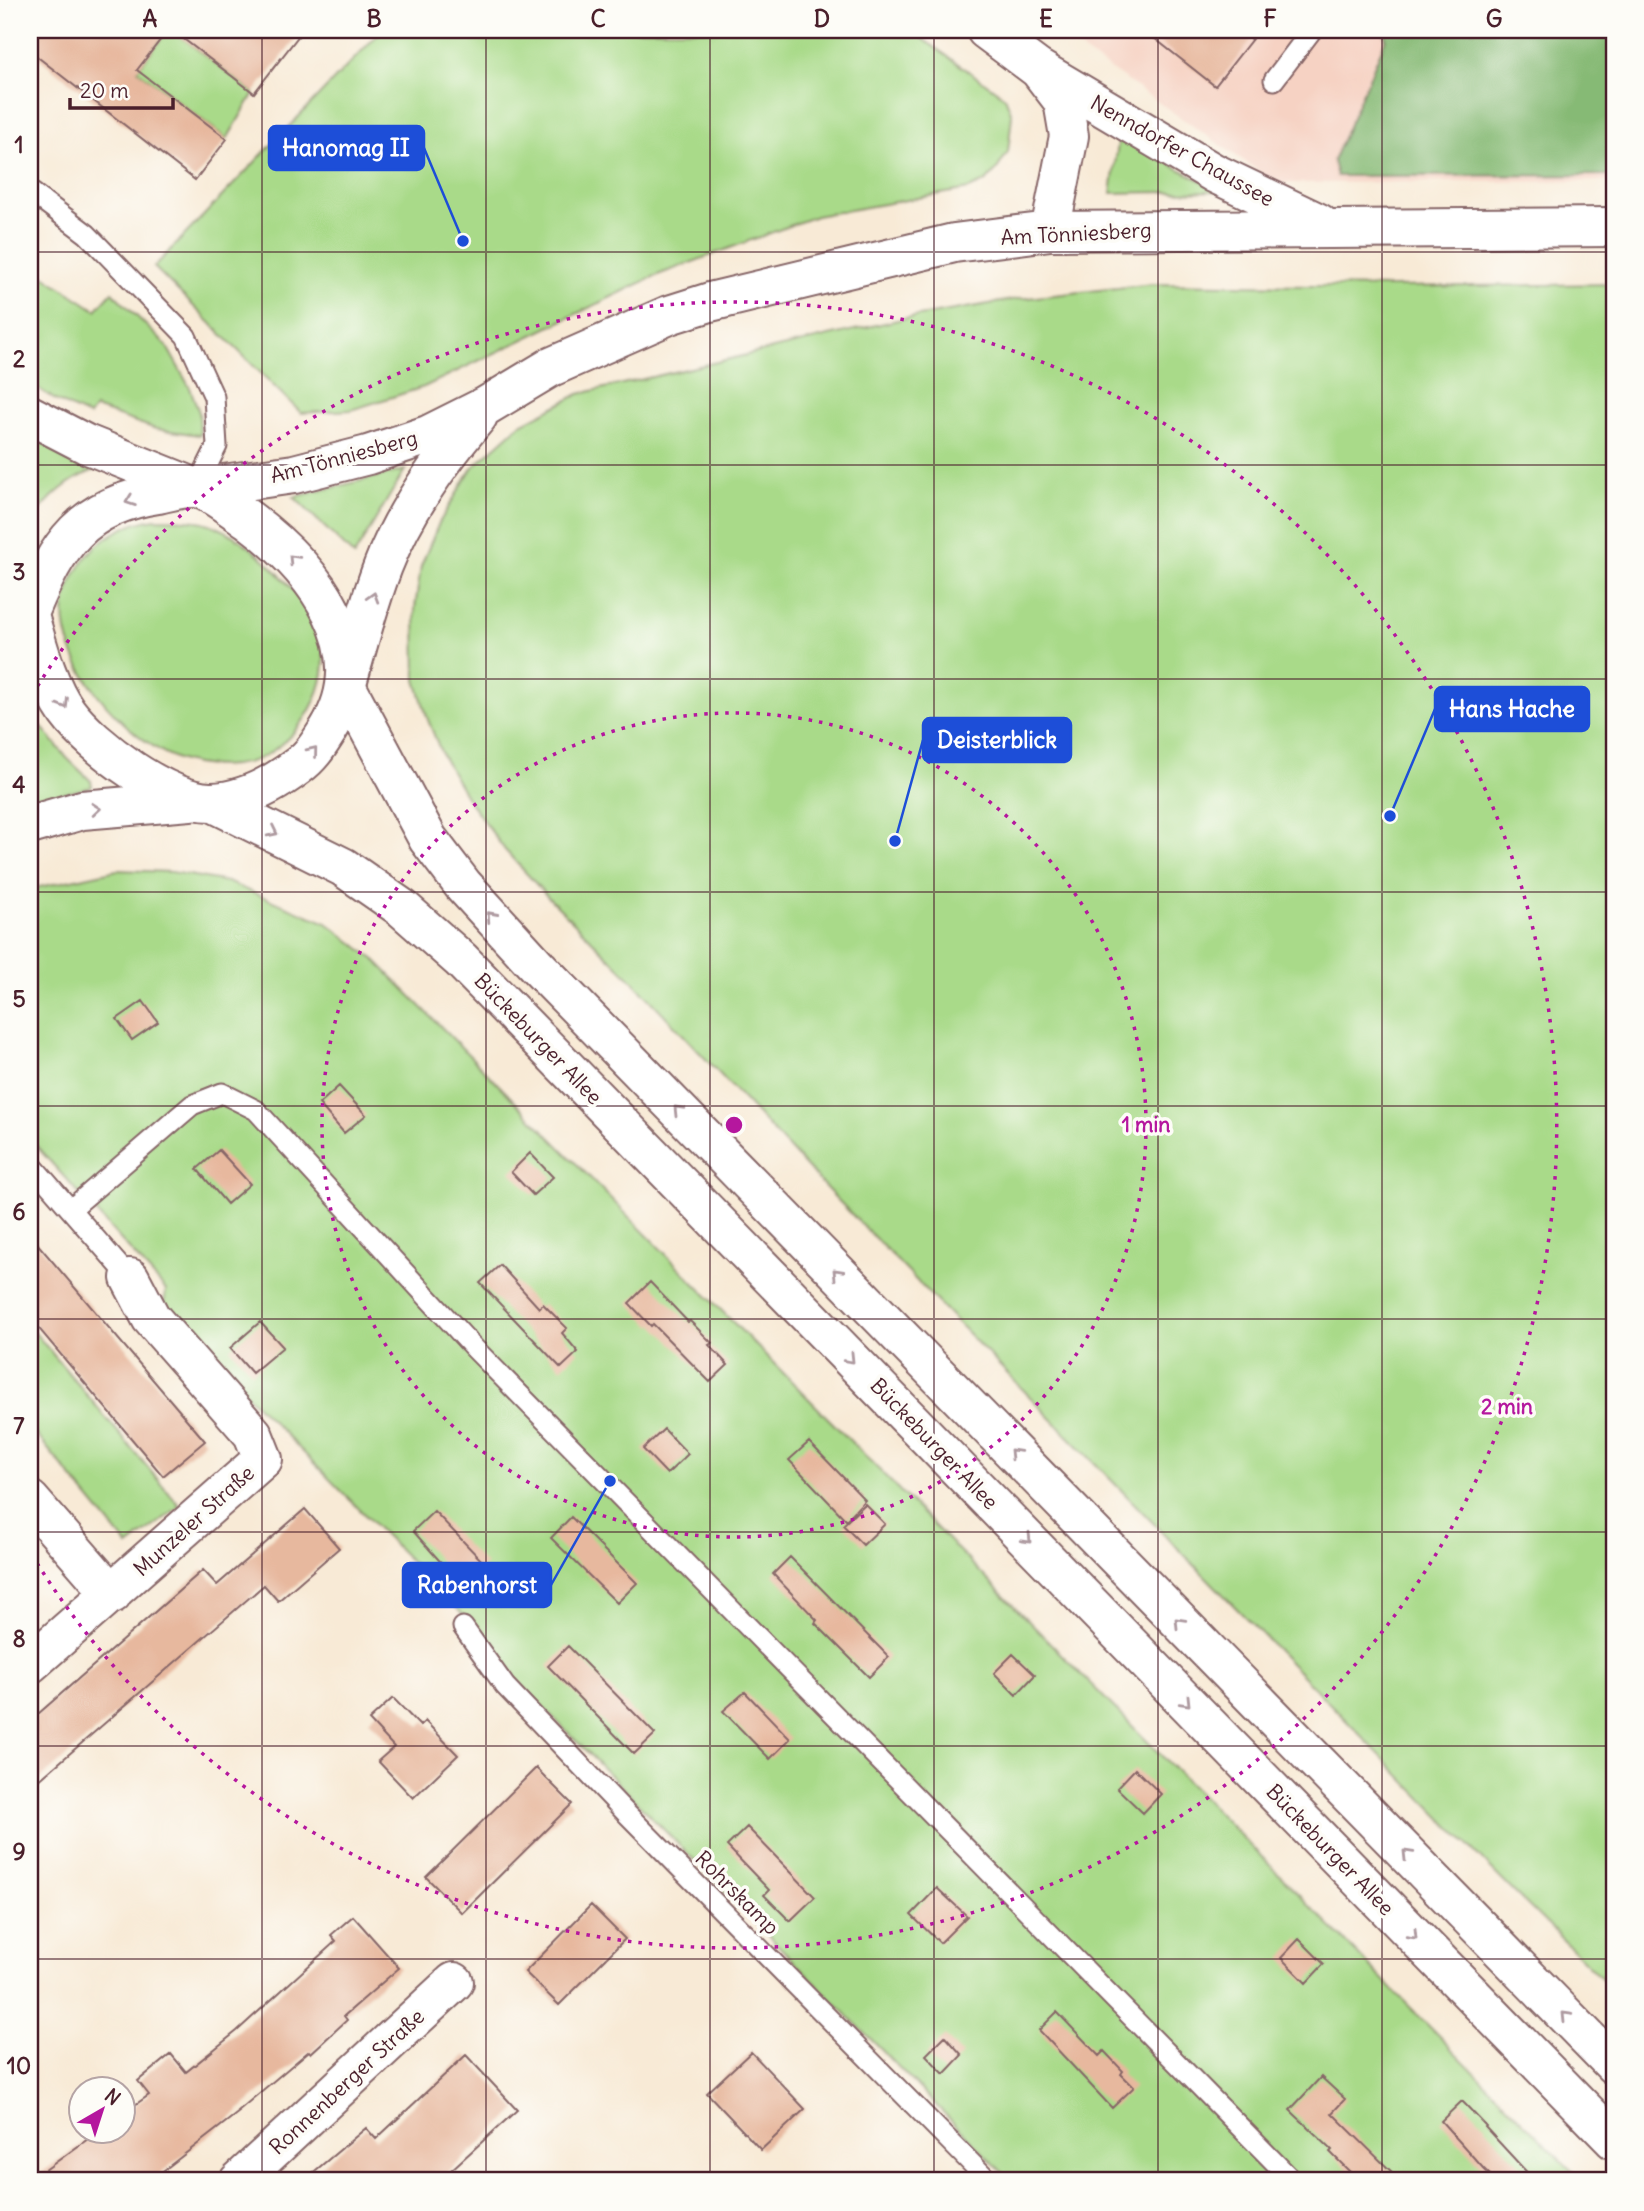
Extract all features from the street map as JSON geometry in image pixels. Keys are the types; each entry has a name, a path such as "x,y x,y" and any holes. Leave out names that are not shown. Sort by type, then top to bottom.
{"main road":[{"name":"Nenndorfer Chaussee","path":"986,30 1037,68 1214,173 1331,228"},
{"name":"Nenndorfer Chaussee","path":"1037,68 1063,101 1069,136 1049,231"},
{"name":"Am Tönniesberg","path":"30,611 53,560 79,526 96,514 145,495 294,474 368,455 428,435 486,406 551,367 669,315 699,305 954,243 1049,231 1614,227"},
{"name":"Am Tönniesberg","path":"30,825 82,810 205,801 253,794 280,780 302,764 314,752 336,718 383,565 415,501 445,456 486,406"},
{"path":"30,415 86,444 197,488 231,507 296,561 318,588 336,619 344,650 346,686 428,839 463,885 537,966 1614,2065"},
{"name":"Bückeburger Allee","path":"30,619 50,681 66,711 98,745 159,786 205,801 343,867 402,908 461,960 1614,2140"},
{"name":"Munzeler Straße","path":"30,1664 263,1459 253,1434 151,1318 130,1278"},
{"path":"30,1500 112,1594"},
{"name":"Ronnenberger Straße","path":"239,2181 454,1982"}],"lane":[{"path":"1274,80 1312,30"},
{"path":"30,191 87,234 186,336 214,397 215,409 217,446 197,488"},
{"path":"71,1209 192,1105 222,1093 256,1110 474,1348 1293,2181"},
{"path":"30,1163 130,1278"},
{"name":"Rohrskamp","path":"463,1628 505,1686 627,1814 989,2181"}],"shaded area":[{"path":"1053,30 1614,30 1614,181 1276,183"}],"green space":[{"path":"168,30 172,30 254,93 227,139 137,70"},
{"path":"382,30 910,30 1005,97 1012,115 1008,152 985,182 969,189 816,216 655,276 424,387 351,410 301,413 154,267"},
{"path":"1384,30 1614,30 1614,175 1337,176 1333,161 1386,39"},
{"path":"1119,136 1220,191 1111,193"},
{"path":"30,267 96,310 112,292 166,345 190,388 199,412 200,435 156,429 95,408 89,416 57,401 30,383"},
{"path":"1153,284 1392,287 1614,284 1614,1990 1502,1880 828,1190 631,979 505,850 467,798 443,757 416,680 415,608 421,566 439,523 472,468 521,424 579,394 902,319 1018,299"},
{"path":"30,436 95,470 58,491 30,523"},
{"path":"405,470 354,556 294,497"},
{"path":"155,519 203,522 239,539 262,558 300,598 317,627 324,654 320,688 313,704 305,718 282,744 258,759 235,765 210,766 186,762 156,748 135,733 98,695 71,649 65,626 65,603 81,565 98,544 115,532"},
{"path":"30,713 67,758 91,781 92,787 30,801"},
{"path":"117,870 172,872 227,882 327,923 376,961 1582,2181 1011,2181 517,1681 500,1652 163,1310 166,1290 30,1139 30,889"},
{"path":"30,1327 180,1506 128,1546 30,1427"}],"building":[{"path":"40,30 168,30 137,70 227,139 195,180 30,51 30,43"},
{"path":"172,30 303,30 254,93"},
{"path":"1144,30 1259,30 1215,86"},
{"path":"143,1001 158,1022 132,1040 117,1019"},
{"path":"339,1086 366,1115 344,1133 319,1104"},
{"path":"219,1150 250,1184 227,1204 197,1169"},
{"path":"530,1153 553,1177 533,1195 511,1172"},
{"path":"30,1235 205,1441 163,1476 30,1318"},
{"path":"500,1265 539,1308 543,1304 567,1328 562,1333 578,1352 561,1368 480,1283"},
{"path":"650,1282 712,1343 709,1345 728,1365 710,1382 629,1303"},
{"path":"260,1322 283,1347 252,1373 230,1348"},
{"path":"664,1429 688,1454 667,1474 643,1449"},
{"path":"809,1442 865,1500 846,1520 789,1460"},
{"path":"865,1504 885,1524 863,1545 843,1525"},
{"path":"305,1509 339,1548 278,1601 264,1585 30,1788 30,1721 203,1570 217,1585"},
{"path":"434,1511 486,1565 463,1587 413,1531"},
{"path":"571,1517 637,1583 617,1603 551,1538"},
{"path":"790,1557 889,1657 869,1677 815,1623 817,1620 773,1574"},
{"path":"568,1646 655,1734 634,1754 548,1666"},
{"path":"1013,1654 1035,1675 1016,1695 994,1673"},
{"path":"745,1692 790,1739 770,1759 723,1711"},
{"path":"393,1698 420,1726 425,1721 458,1755 413,1798 378,1761 394,1747 369,1720"},
{"path":"536,1768 572,1804 462,1913 426,1877"},
{"path":"1135,1769 1161,1794 1143,1813 1117,1788"},
{"path":"747,1827 815,1897 790,1921 764,1895 769,1890 727,1846"},
{"path":"937,1888 967,1916 940,1943 911,1915"},
{"path":"591,1905 625,1939 559,2005 525,1972"},
{"path":"353,1916 399,1968 344,2016 347,2020 311,2053 309,2051 239,2112 150,2181 30,2181 81,2144 136,2144 136,2104 149,2095 138,2081 171,2054 186,2072 237,2031 336,1941 331,1935"},
{"path":"1299,1939 1324,1964 1306,1983 1281,1958"},
{"path":"1057,2012 1099,2056 1104,2051 1134,2087 1112,2108 1039,2030"},
{"path":"945,2036 962,2055 944,2074 926,2055"},
{"path":"751,2052 805,2109 761,2150 707,2093"},
{"path":"466,2055 517,2110 439,2181 303,2181 366,2128 376,2139"},
{"path":"1321,2077 1345,2099 1332,2113 1401,2181 1366,2181 1357,2173 1354,2176 1330,2152 1332,2150 1290,2110"},
{"path":"1462,2101 1535,2181 1496,2181 1483,2168 1441,2121"}],"place":[{"name":"Hanomag II","path":"463,241"},
{"name":"Hans Hache","path":"1390,816"},
{"name":"Deisterblick","path":"895,841"},
{"name":"Rabenhorst","path":"610,1481"}]}
